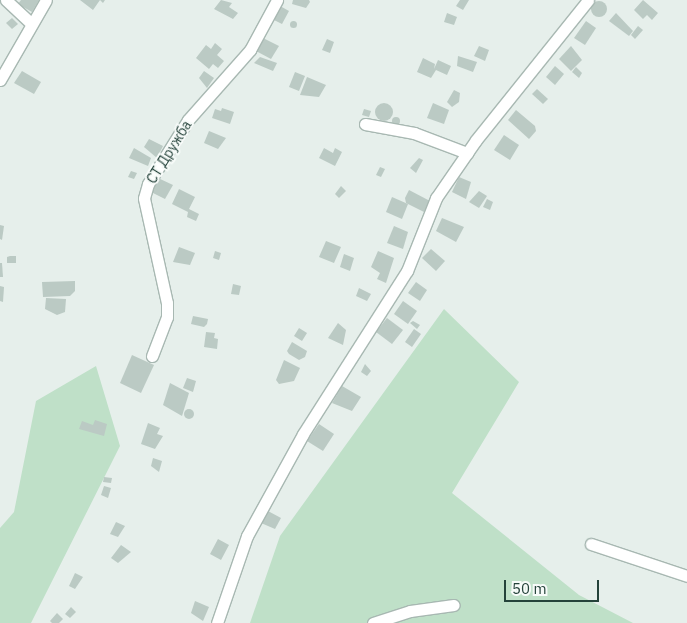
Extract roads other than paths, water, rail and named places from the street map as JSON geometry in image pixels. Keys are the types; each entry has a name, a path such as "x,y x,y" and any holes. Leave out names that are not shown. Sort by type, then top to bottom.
{"street":[{"path":"6,0 32,24"},
{"path":"0,80 46,0"},
{"name":"СТ Дружба","path":"152,356 167,317 168,303 144,198 148,184 188,120 250,50 277,0"},
{"path":"217,623 242,546 281,472 407,270 436,198 467,153 588,0"},
{"path":"365,124 414,133 467,153"},
{"path":"591,544 687,576"},
{"path":"373,623 410,611 454,605"}]}
